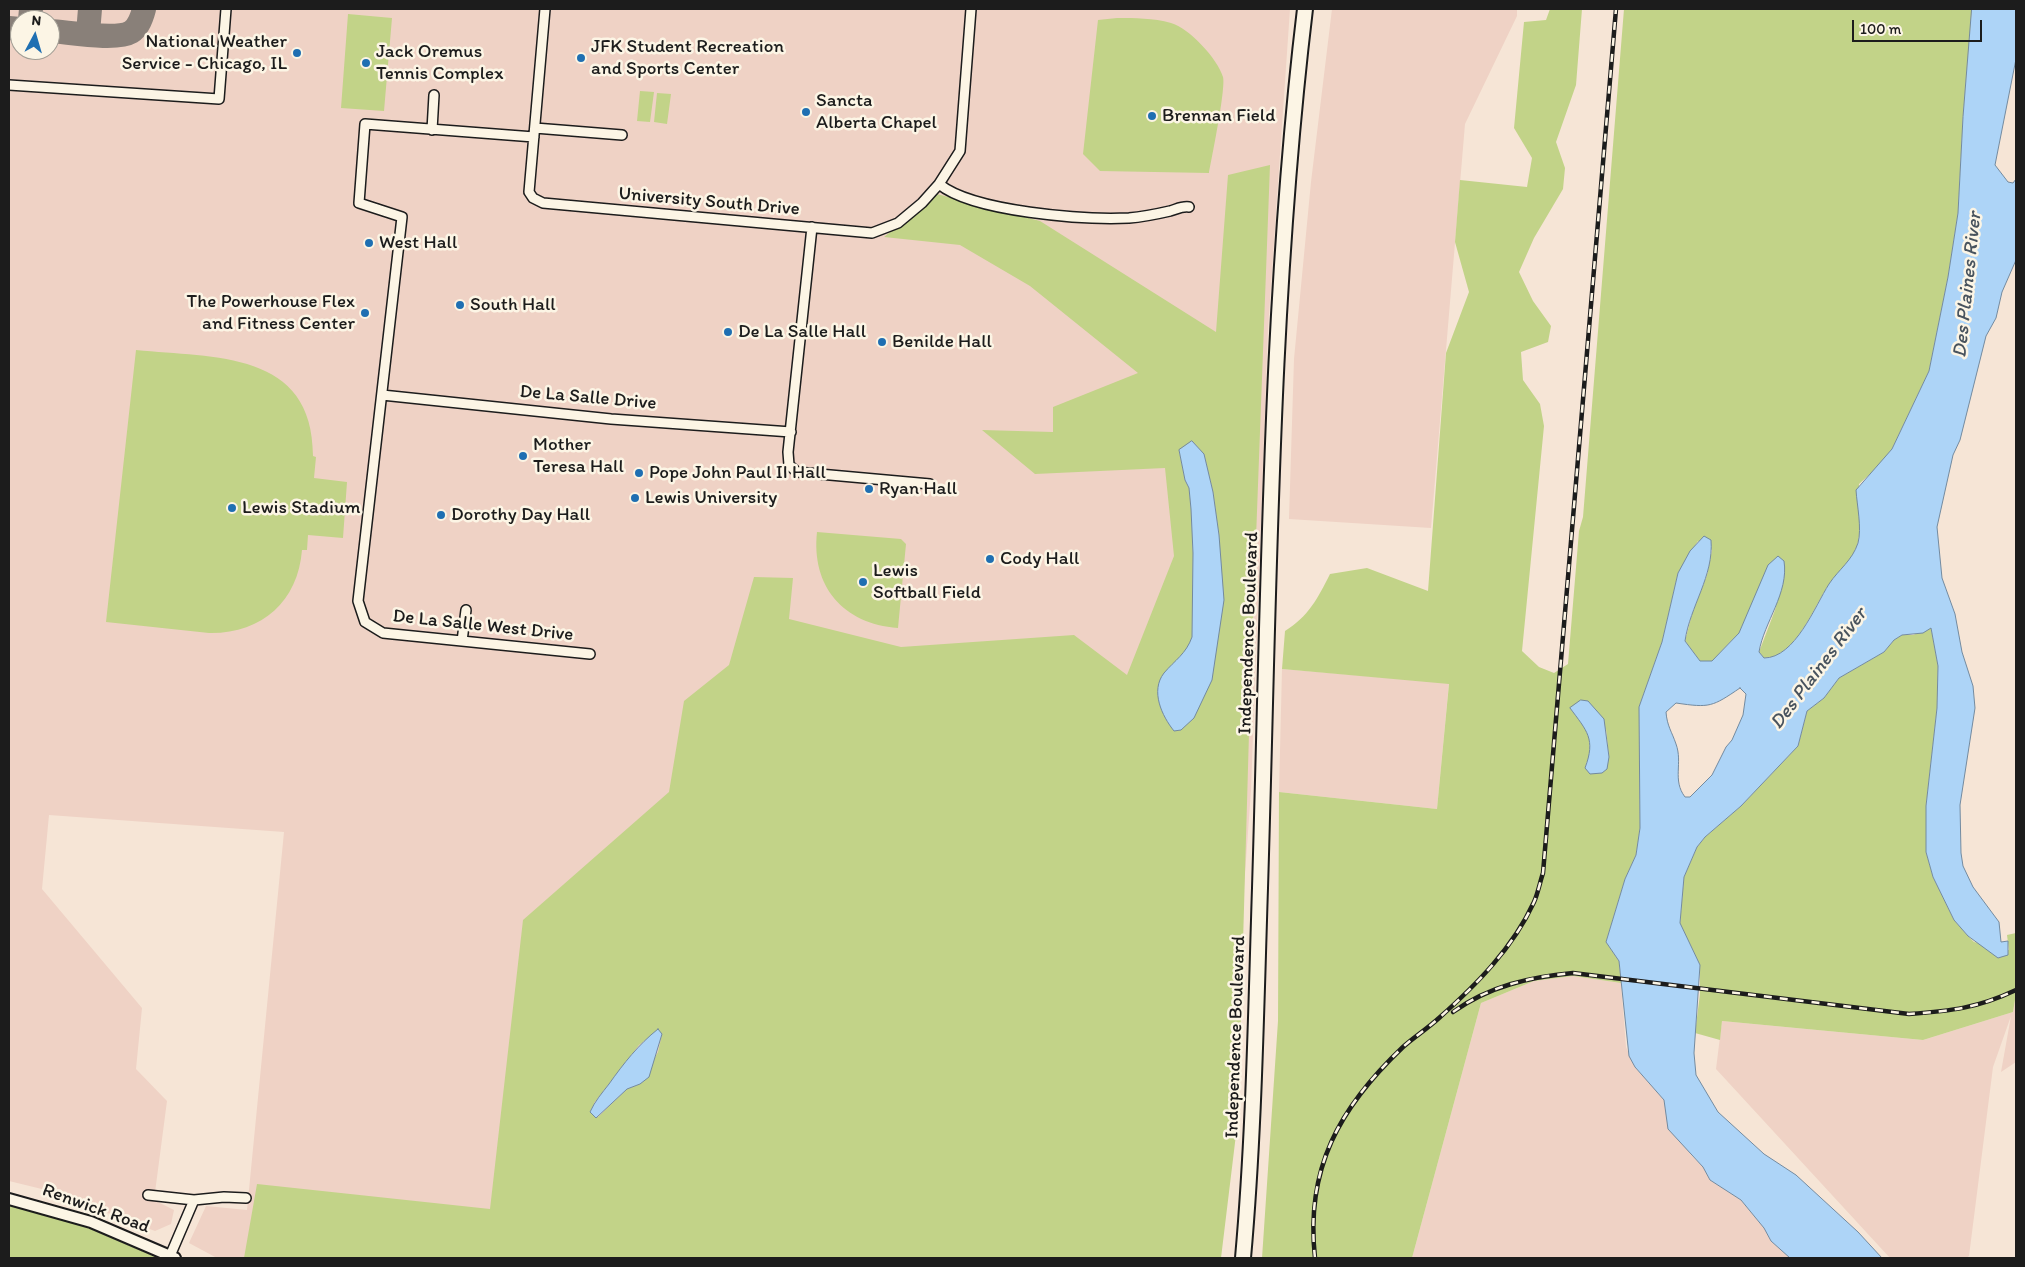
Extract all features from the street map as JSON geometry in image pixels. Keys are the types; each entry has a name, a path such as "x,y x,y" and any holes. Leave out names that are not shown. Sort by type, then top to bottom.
{"main road":[{"name":"Independence Boulevard","path":"1243,1258 1256,1055 1278,324 1287,191 1305,9"}],"street":[{"path":"9,85 219,99 226,9"},
{"path":"535,132 545,9"},
{"path":"971,9 960,151 939,184 948,192 971,199 1044,215 1130,218 1173,210 1183,206 1189,207"},
{"path":"434,95 432,130 622,135"},
{"name":"De La Salle West Drive","path":"432,130 365,124 359,203 402,217 358,601 360,608 365,622 384,633 590,654"},
{"name":"University South Drive","path":"535,132 529,192 533,198 543,203 872,232 898,223 922,204 939,184"},
{"path":"812,227 789,464 797,472 930,484"},
{"name":"De La Salle Drive","path":"382,395 611,419 791,432"},
{"path":"462,641 466,610"},
{"name":"Renwick Road","path":"148,1195 194,1200 224,1197 246,1198"},
{"name":"Renwick Road","path":"9,1199 91,1222 172,1257 194,1200"}],"shaded area":[{"name":"Lewis University","path":"9,9 1290,9 1268,329 1251,790 1221,1211 1215,1258 217,1258 189,1243 206,1206 247,1210 284,832 49,815 42,889 142,1008 136,1069 167,1101 154,1200 174,1210 171,1224 155,1231 50,1191 9,1181"},
{"path":"1332,9 1517,9 1517,16 1465,124 1431,528 1289,519 1294,359 1311,182"},
{"path":"1282,669 1449,683 1437,809 1279,792"},
{"path":"1573,976 1621,983 1626,1047 1635,1067 1664,1100 1666,1110 1691,1155 1703,1167 1710,1180 1741,1200 1764,1228 1771,1241 1790,1258 1412,1258 1481,1003 1534,981"},
{"path":"2016,994 2016,1062 2001,1072 2011,1016 1993,1067 1969,1256 1966,1258 1890,1258 1716,1069 1722,1021 1923,1040 2013,1012"}],"green space":[{"path":"1550,9 1582,9 1576,85 1556,142 1565,168 1563,189 1534,238 1519,272 1533,301 1551,326 1548,342 1521,352 1523,380 1540,404 1544,426 1522,651 1539,667 1554,673 1568,664 1579,531 1583,517 1624,9 1972,9 1963,116 1958,213 1948,277 1929,371 1892,449 1881,464 1859,484 1860,528 1858,542 1853,554 1830,583 1803,629 1786,649 1775,656 1764,658 1759,652 1775,610 1785,569 1764,578 1739,633 1712,661 1700,661 1685,641 1692,614 1707,575 1712,550 1698,541 1678,573 1662,642 1639,707 1640,828 1636,855 1625,879 1606,942 1619,961 1621,983 1573,976 1534,981 1481,1003 1412,1258 1262,1258 1278,1021 1279,792 1437,809 1449,684 1282,669 1285,631 1300,620 1312,606 1330,574 1367,568 1428,591 1446,353 1469,292 1455,242 1460,180 1527,187 1532,158 1514,128 1524,22 1546,20","holes":["1606,729 1609,757 1585,768 1590,753 1589,734"]},
{"name":"Jack Oremus Tennis Complex","path":"348,14 392,18 384,111 341,108"},
{"name":"Brennan Field","path":"1117,18 1151,19 1178,26 1202,45 1220,70 1223,77 1222,94 1209,173 1100,171 1083,154 1098,20"},
{"path":"640,91 654,92 650,122 637,121"},
{"path":"657,93 671,94 667,124 654,122"},
{"path":"1270,165 1250,698 1238,1118 1221,1258 244,1258 257,1184 490,1209 523,920 669,792 684,701 729,665 754,577 793,578 789,619 901,647 1074,635 1127,675 1174,556 1165,468 1035,474 982,430 1053,432 1053,407 1138,373 1030,286 960,245 884,237 937,194 1040,221 1216,332 1228,175","holes":["1192,441 1204,454 1213,492 1219,535 1197,710 1194,718 1158,697 1163,675 1188,649 1192,637 1193,553 1191,509 1189,488 1185,480 1179,451","658,1030 662,1034 658,1052 640,1084 627,1089 598,1117 594,1103 639,1045"]},
{"name":"Lewis Stadium","path":"136,350 226,359 254,366 278,378 296,396 309,421 313,456 316,457 314,478 347,482 343,538 308,535 307,550 302,550 299,569 285,599 274,611 260,621 245,628 228,632 209,633 106,622"},
{"name":"Lewis Softball Field","path":"817,532 901,539 906,544 898,628 878,625 861,619 835,599 825,585 819,569"},
{"path":"1931,628 1938,666 1937,708 1926,806 1926,852 1933,877 1954,920 1974,942 2009,950 2007,935 2016,933 2016,994 2013,1012 1923,1040 1722,1021 1720,1040 1695,1033 1700,994 1700,965 1680,924 1684,877 1697,847 1705,837 1741,806 1798,746 1807,711 1824,698 1839,678 1884,652 1894,640 1902,635 1913,635"},
{"path":"9,1205 86,1227 158,1258 9,1258"}],"water":[{"name":"Des Plaines River","path":"1972,9 2016,9 2016,59 1995,165 2008,182 2013,183 2016,179 2016,260 2002,292 1996,318 1986,336 1960,440 1953,455 1937,527 1942,578 1955,614 1962,652 1973,686 1975,708 1960,805 1963,866 1973,887 1999,922 2001,942 2008,941 2008,955 1998,958 1968,936 1954,920 1933,877 1926,852 1926,806 1937,708 1938,666 1931,628 1923,633 1902,635 1894,640 1884,652 1839,678 1824,698 1807,711 1798,746 1741,806 1705,837 1697,847 1684,877 1680,923 1700,965 1694,1053 1696,1075 1718,1112 1764,1154 1796,1175 1858,1232 1882,1258 1790,1258 1771,1241 1764,1228 1741,1200 1710,1180 1703,1167 1668,1129 1664,1100 1635,1067 1629,1056 1619,961 1606,942 1625,879 1636,855 1640,828 1639,707 1662,642 1678,573 1690,551 1704,536 1711,540 1709,566 1685,641 1700,661 1712,661 1739,633 1768,565 1778,556 1784,561 1785,573 1780,596 1759,652 1764,658 1775,656 1785,650 1794,640 1803,629 1829,584 1849,560 1858,543 1860,531 1856,490 1892,449 1929,371 1948,277 1958,213 1963,117","holes":["1740,688 1746,694 1743,715 1732,740 1726,747 1712,775 1690,797 1685,797 1681,791 1678,778 1678,751 1666,712 1676,703 1710,704 1723,699"]},
{"path":"1192,441 1204,454 1213,492 1219,535 1224,600 1212,680 1194,718 1181,730 1174,731 1165,718 1159,703 1158,688 1164,673 1190,643 1192,637 1193,553 1191,509 1189,488 1185,480 1179,450"},
{"path":"1581,700 1588,701 1604,719 1609,757 1607,769 1602,773 1590,774 1585,768 1590,750 1590,742 1585,729 1570,708"},
{"path":"658,1029 662,1034 649,1077 640,1084 627,1089 596,1118 590,1112 594,1104 620,1069 644,1041"}],"taxiway":[{"path":"88,33 90,9"},
{"path":"60,32 104,36 124,35 136,27 144,9"}],"railway":[{"path":"1315,1258 1313,1226 1316,1196 1322,1168 1332,1141 1345,1116 1361,1093 1403,1047 1434,1022 1480,979 1492,965 1516,935 1525,919 1537,895 1543,873 1616,9"},
{"path":"1453,1012 1495,989 1510,984 1541,977 1573,973 1909,1014 1964,1008 1989,1001 2016,990"}],"place":[{"name":"National Weather Service - Chicago, IL","path":"297,53"},
{"name":"JFK Student Recreation and Sports Center","path":"581,58"},
{"name":"Jack Oremus Tennis Complex","path":"366,63"},
{"name":"Sancta Alberta Chapel","path":"806,112"},
{"name":"Brennan Field","path":"1152,116"},
{"name":"West Hall","path":"369,243"},
{"name":"South Hall","path":"460,305"},
{"name":"The Powerhouse Flex and Fitness Center","path":"365,313"},
{"name":"De La Salle Hall","path":"728,332"},
{"name":"Benilde Hall","path":"882,342"},
{"name":"Mother Teresa Hall","path":"523,456"},
{"name":"Pope John Paul II Hall","path":"639,473"},
{"name":"Ryan Hall","path":"869,489"},
{"name":"Lewis University","path":"635,498"},
{"name":"Lewis Stadium","path":"232,508"},
{"name":"Dorothy Day Hall","path":"441,515"},
{"name":"Cody Hall","path":"990,559"},
{"name":"Lewis Softball Field","path":"863,582"}]}
